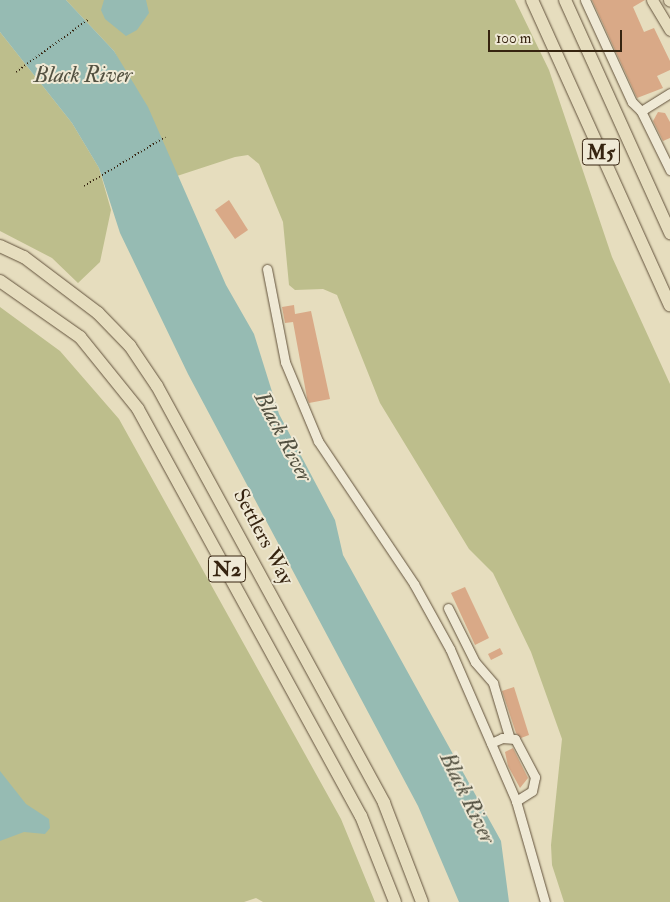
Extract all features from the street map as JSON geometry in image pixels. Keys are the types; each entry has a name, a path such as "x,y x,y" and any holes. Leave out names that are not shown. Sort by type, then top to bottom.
{"highway":[{"name":"M5","path":"532,0 670,305"},
{"name":"M5","path":"565,0 670,233"},
{"name":"Settlers Way","path":"0,246 24,257 98,313 130,346 157,386 384,803 422,902"},
{"name":"N2","path":"0,281 80,337 138,409 361,816 395,902"}],"main road":[{"path":"652,0 670,30"}],"lane":[{"path":"584,0 632,102 641,111 670,170"},
{"path":"641,111 670,94"},
{"path":"267,269 285,362 318,441 414,584 492,743 516,801 545,902"},
{"path":"448,608 476,662 493,684 509,736 521,745 535,777 532,791 516,801"},
{"path":"492,743 509,736"}],"path":[{"path":"16,72 89,19"},
{"path":"84,186 166,137"}],"green space":[{"path":"66,0 515,0 549,70 612,257 670,384 670,902 564,902 552,865 551,845 562,739 531,652 493,573 469,549 380,403 337,295 323,289 295,290 289,285 283,222 259,164 248,155 235,157 177,176 114,51"},
{"path":"0,32 72,123 99,168 111,210 100,262 78,283 52,258 0,231"},
{"path":"0,307 60,351 119,419 341,819 375,902 263,902 256,898 244,902 0,902"}],"water":[{"name":"Black River","path":"0,0 66,0 114,51 148,107 226,285 254,334 279,414 335,520 343,555 501,841 509,902 459,902 418,806 188,374 120,233 99,168 72,123 0,32"},
{"path":"104,0 146,0 149,13 137,30 126,36 105,19 101,10"},
{"path":"0,771 26,804 49,819 50,828 45,834 24,832 0,841"}],"building":[{"path":"592,0 645,0 633,7 644,32 654,28 670,61 670,70 657,76 663,88 637,98"},
{"path":"658,112 665,113 670,122 670,138 663,141 653,121"},
{"path":"229,200 248,230 235,239 215,210"},
{"path":"294,305 295,314 311,311 330,399 309,403 307,398 293,322 285,323 282,307"},
{"path":"465,587 489,638 475,645 451,593"},
{"path":"500,648 503,654 491,660 488,654"},
{"path":"514,687 529,735 521,738 516,733 502,691"},
{"path":"513,748 528,778 520,788 508,766 505,752"}]}
